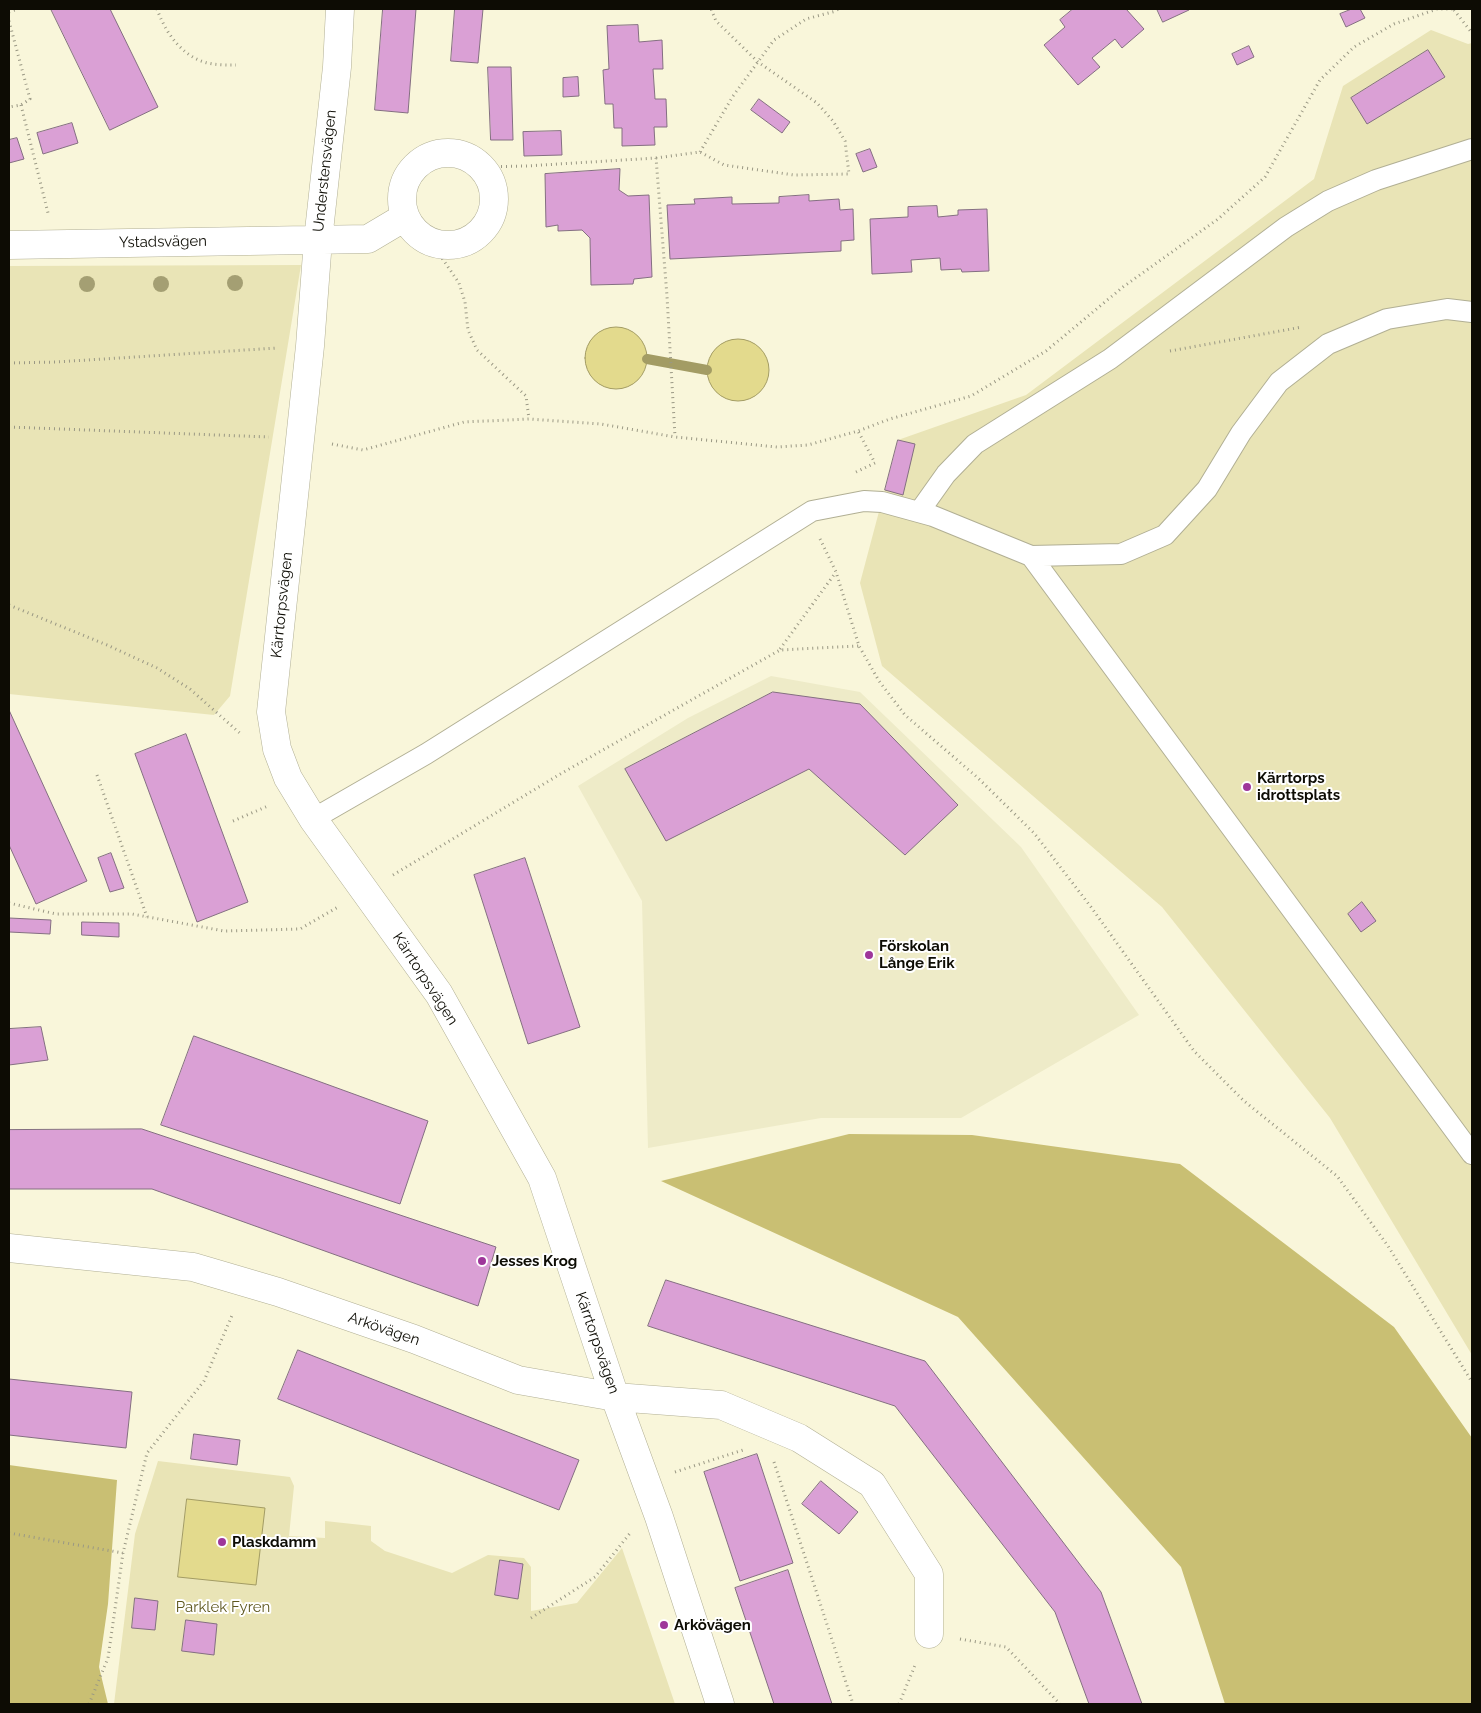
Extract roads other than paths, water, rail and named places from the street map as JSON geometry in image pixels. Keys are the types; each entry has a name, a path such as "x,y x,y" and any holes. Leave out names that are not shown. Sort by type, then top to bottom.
{"street":[{"name":"Understensvägen","path":"340,9 337,67 318,240 368,239 405,217"},
{"path":"440,154 455,154 469,158 481,167 490,180 494,195 492,210 486,225 476,236 462,243 446,245 431,242 420,237 405,217 402,205 402,192 406,179 414,168 426,159 440,154"},
{"name":"Ystadsvägen","path":"9,245 318,240"},
{"name":"Kärrtorpsvägen","path":"318,240 310,346 271,712 277,749 288,778 312,819 439,994 542,1178 659,1517 720,1704"},
{"name":"Arkövägen","path":"9,1248 193,1267 247,1282 414,1339 518,1380 616,1397 721,1404 764,1432 799,1438 872,1484 929,1574 929,1634"}],"lane":[{"path":"919,512 946,474 975,444 1110,359 1286,227 1328,201 1376,180 1472,149"},
{"path":"312,819 426,754 812,512 864,500 882,502 933,516 1031,556 1121,554 1165,535 1207,489 1241,433 1279,382 1328,344 1387,319 1447,309 1472,312"},
{"path":"1031,556 1472,1154"}],"waterway":[{"path":"647,359 707,370"}],"place":[{"name":"Kärrtorps idrottsplats","path":"1247,787"},
{"name":"Förskolan Långe Erik","path":"869,955"},
{"name":"Jesses Krog","path":"482,1261"},
{"name":"Plaskdamm","path":"222,1542"},
{"name":"Arkövägen","path":"664,1625"}],"park label":[{"name":"Parklek Fyren","path":"223,1607"}]}
